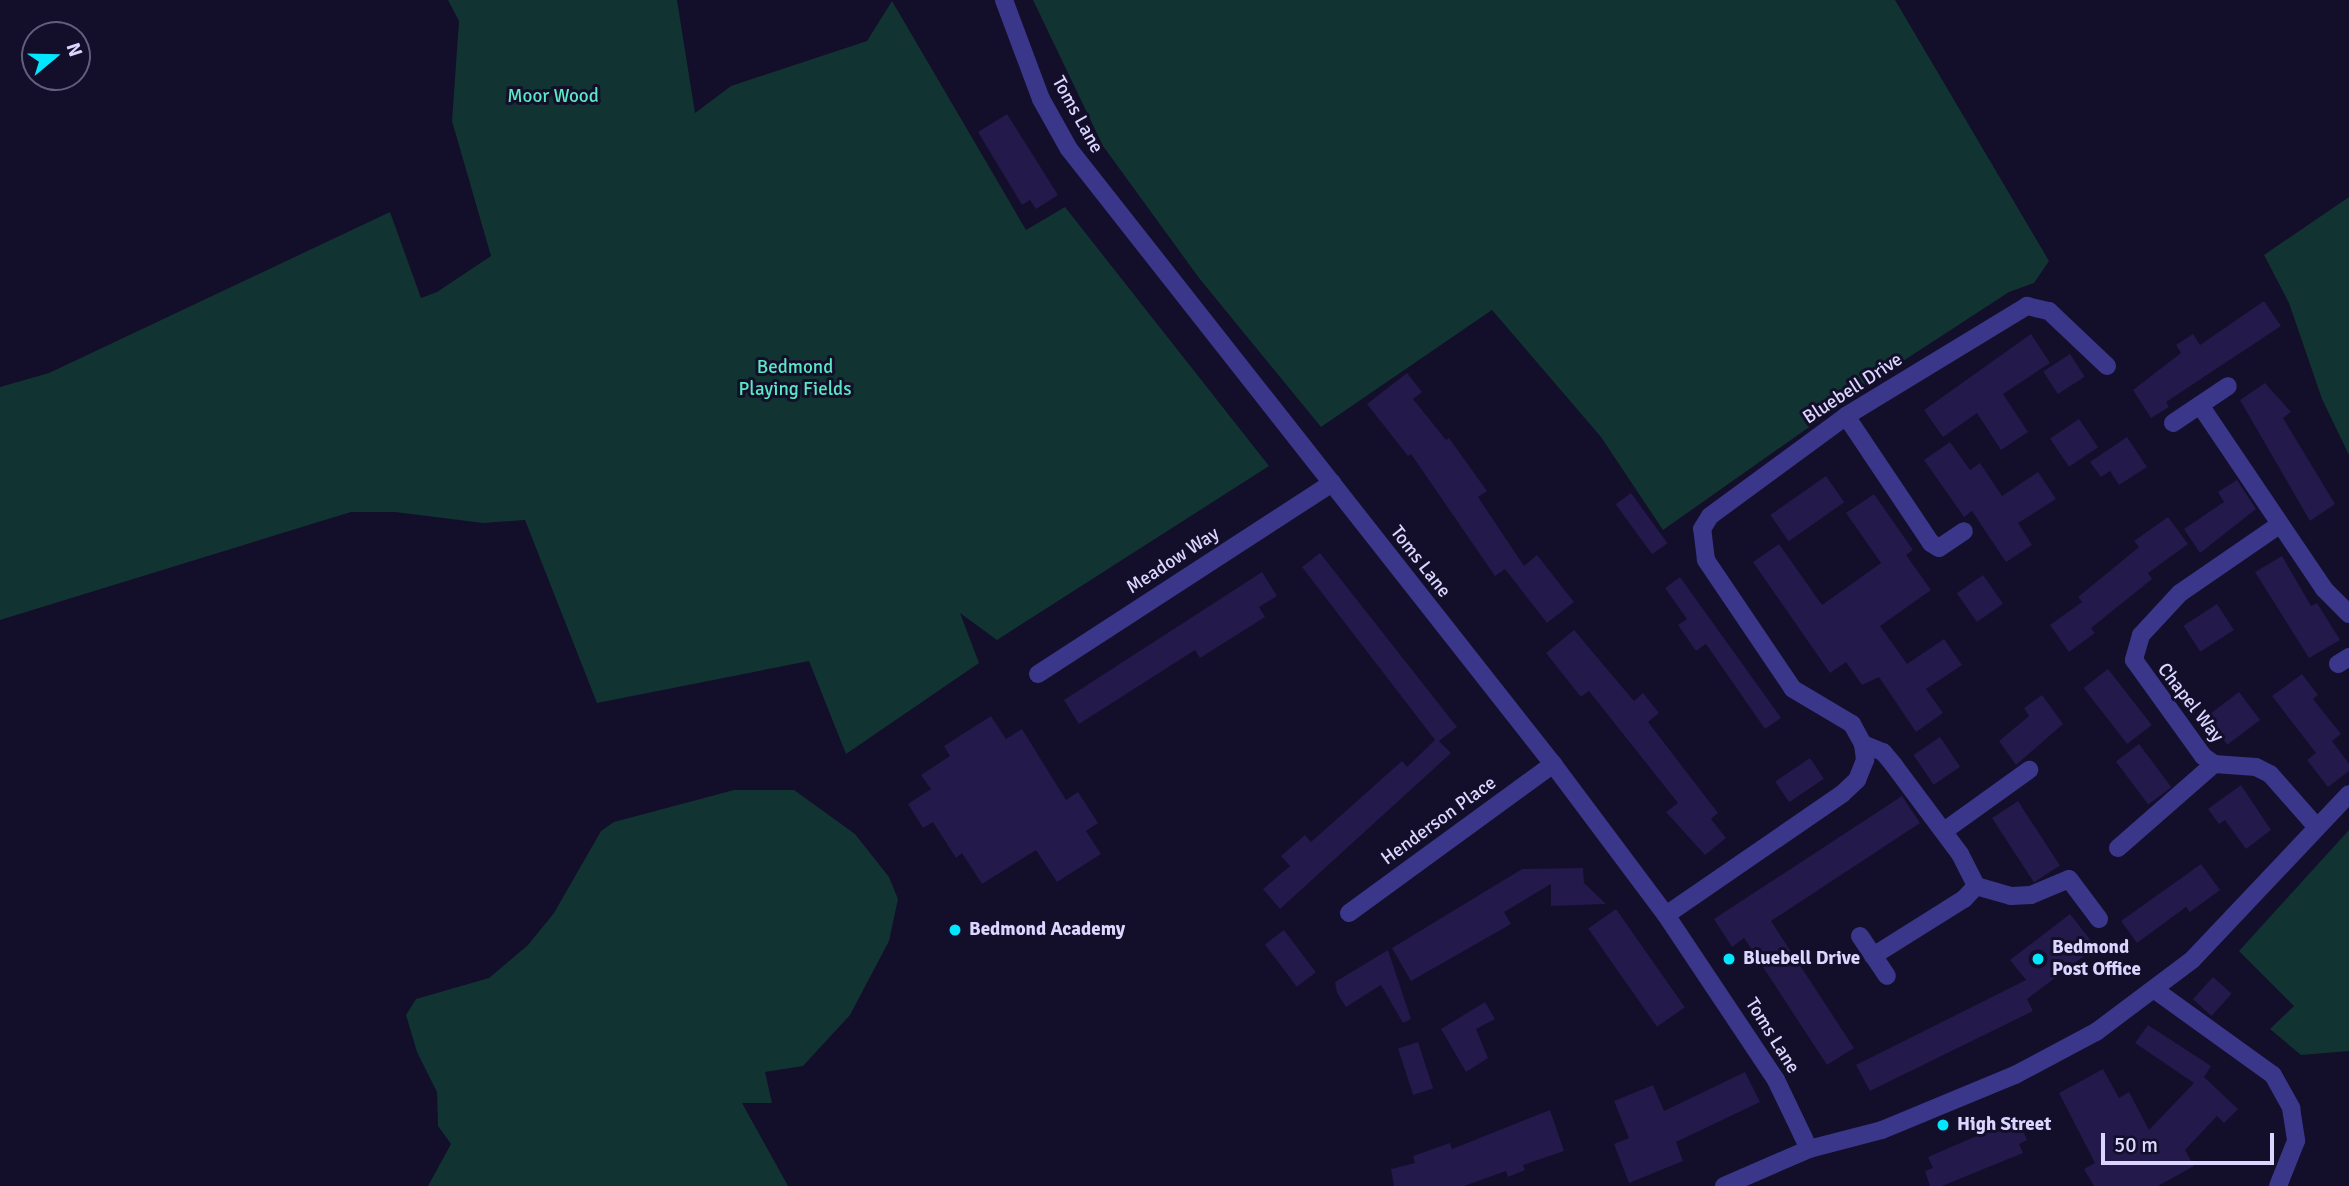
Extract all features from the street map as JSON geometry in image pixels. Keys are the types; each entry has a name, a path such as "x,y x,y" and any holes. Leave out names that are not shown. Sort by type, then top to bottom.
{"street":[{"name":"Toms Lane","path":"1004,0 1041,99 1069,149 1553,764 1666,915 1776,1080 1809,1149"},
{"name":"Bluebell Drive","path":"1976,886 1944,831 1883,752 1863,744 1852,724 1793,689 1706,560 1702,529 1710,516 1846,416 2027,306 2049,311 2107,366"},
{"path":"2173,423 2228,386"},
{"path":"2200,405 2325,590 2349,614"},
{"path":"1846,416 1931,543 1939,548 1964,531"},
{"name":"Meadow Way","path":"1038,674 1332,483"},
{"name":"Chapel Way","path":"2279,525 2180,593 2134,649 2139,672 2214,764 2256,767 2270,774 2315,825"},
{"path":"1666,915 1842,794 1863,771 1863,744"},
{"name":"Henderson Place","path":"1349,913 1553,764"},
{"path":"2118,848 2214,764"},
{"path":"1944,831 2029,770"},
{"path":"1724,1186 1809,1149 1882,1130 2015,1075 2096,1032 2192,960 2315,825 2349,794"},
{"path":"1873,956 1964,899 1976,886 2011,896 2031,895 2069,879 2099,919"},
{"path":"1860,936 1887,976"},
{"path":"2155,990 2273,1076 2291,1108 2296,1141 2277,1186"}],"green space":[{"name":"Bedmond Playing Fields","path":"448,0 677,0 695,113 731,86 867,41 892,1 1026,230 1065,207 1269,466 997,640 960,613 979,663 846,754 809,661 597,703 525,520 483,523 395,512 351,512 0,620 0,387 49,373 390,212 421,298 437,292 491,256 452,121 459,21"},
{"path":"1033,0 1895,0 2049,261 2034,283 2009,292 1900,363 1663,530 1601,437 1492,310 1321,427 1199,278 1103,146"},
{"path":"2349,197 2349,455 2322,399 2289,303 2264,255"},
{"path":"734,790 794,790 855,834 889,877 898,899 889,941 850,1015 803,1066 765,1072 772,1103 742,1103 788,1186 428,1186 451,1144 438,1126 437,1092 417,1052 406,1015 416,999 489,978 528,945 554,913 601,831 614,822"},
{"path":"2349,830 2349,1051 2301,1055 2270,1029 2294,1006 2239,951"}],"building":[{"path":"1007,114 1058,195 1036,209 1030,200 1022,205 978,132"},
{"path":"2264,301 2281,326 2166,402 2169,407 2151,418 2133,390 2181,353 2176,345 2193,334 2200,345"},
{"path":"2031,334 2050,363 2003,394 2028,432 2001,450 1977,413 1943,437 1924,410"},
{"path":"2070,354 2085,377 2058,394 2043,371"},
{"path":"1407,373 1422,392 1413,399 1446,440 1449,438 1487,491 1478,497 1524,566 1537,555 1574,602 1547,623 1505,569 1495,576 1411,454 1408,456 1367,404"},
{"path":"2265,383 2291,412 2283,418 2335,504 2310,521 2240,400"},
{"path":"2079,419 2098,447 2069,467 2050,439"},
{"path":"2127,437 2147,467 2119,485 2110,471 2101,477 2090,462"},
{"path":"1950,442 1970,470 1980,463 2002,496 2038,472 2056,499 2018,523 2032,545 2006,562 1972,511 1964,517 1924,460"},
{"path":"1826,476 1844,502 1789,541 1770,515"},
{"path":"2237,480 2256,509 2200,553 2184,529 2224,502 2218,492"},
{"path":"1631,493 1667,543 1652,554 1616,504"},
{"path":"1874,494 1913,550 1906,555 1931,590 1880,626 1907,664 1944,639 1962,665 1926,689 1943,713 1916,732 1879,677 1862,685 1846,662 1830,673 1753,562 1779,544 1822,605 1881,563 1846,513"},
{"path":"2168,517 2188,544 2148,573 2152,579 2091,628 2095,633 2069,652 2050,625 2082,602 2078,597 2139,547 2134,541"},
{"path":"1320,553 1457,727 1439,741 1451,753 1280,909 1263,889 1290,866 1281,856 1305,835 1311,842 1402,761 1407,767 1435,740 1302,567"},
{"path":"2282,556 2311,606 2317,603 2340,640 2309,658 2255,572"},
{"path":"1262,572 1277,596 1259,607 1265,617 1200,658 1195,650 1079,724 1064,700"},
{"path":"1983,575 2003,604 1977,622 1957,593"},
{"path":"1680,577 1781,718 1765,729 1706,644 1696,651 1678,625 1687,619 1665,588"},
{"path":"2217,604 2234,630 2200,652 2183,626"},
{"path":"1574,630 1634,701 1643,693 1659,713 1648,722 1718,813 1711,819 1726,838 1705,855 1666,812 1678,803 1589,691 1581,697 1546,653"},
{"path":"2108,669 2152,725 2127,744 2084,688"},
{"path":"2302,674 2318,695 2313,699 2341,734 2332,741 2349,764 2349,771 2328,787 2307,760 2316,753 2272,696"},
{"path":"2239,692 2260,720 2227,745 2206,717"},
{"path":"2042,695 2063,724 2016,765 1999,741 2029,716 2024,708"},
{"path":"991,716 1006,739 1022,729 1066,800 1078,792 1098,823 1086,831 1101,854 1057,882 1036,850 982,884 962,853 956,858 933,822 923,828 908,804 931,789 921,775 950,756 944,746"},
{"path":"1940,737 1960,767 1934,785 1913,755"},
{"path":"2139,744 2171,787 2148,805 2116,761"},
{"path":"1810,758 1824,779 1789,802 1775,781"},
{"path":"2241,785 2271,830 2246,849 2225,820 2219,824 2208,809"},
{"path":"1902,796 1920,823 1771,921 1854,1048 1827,1065 1744,938 1732,947 1714,919"},
{"path":"2018,801 2060,866 2034,882 1992,818"},
{"path":"2201,864 2220,890 2190,912 2186,907 2137,943 2121,921"},
{"path":"1583,868 1584,883 1606,904 1551,906 1551,884 1504,912 1511,924 1411,981 1392,948 1522,869"},
{"path":"1616,909 1685,1007 1657,1027 1588,929"},
{"path":"2070,914 2096,947 2027,999 2033,1011 1870,1091 1856,1065 2026,980 2010,960"},
{"path":"1284,930 1316,972 1297,987 1265,944"},
{"path":"1388,950 1411,1019 1403,1023 1381,985 1346,1007 1337,993 1335,982"},
{"path":"2213,977 2232,994 2212,1016 2193,999"},
{"path":"1485,1002 1495,1019 1476,1029 1488,1058 1466,1072 1441,1029"},
{"path":"2148,1025 2211,1066 2204,1077 2238,1109 2224,1123 2217,1116 2185,1150 2194,1166 2158,1186 2094,1186 2084,1169 2095,1163 2059,1093 2103,1069 2119,1098 2129,1092 2149,1130 2194,1083 2135,1043"},
{"path":"1418,1042 1433,1089 1413,1095 1398,1048"},
{"path":"1745,1072 1760,1102 1676,1142 1683,1161 1629,1183 1614,1144 1629,1138 1614,1101 1653,1085 1664,1111"},
{"path":"1550,1110 1564,1151 1523,1165 1525,1170 1508,1177 1506,1171 1464,1186 1394,1186 1391,1169 1415,1163 1413,1156 1450,1143 1452,1149"},
{"path":"2018,1118 2027,1140 2019,1144 2023,1153 1942,1186 1930,1186 1925,1171 1933,1168 1928,1157"}],"place":[{"name":"Bedmond Academy","path":"955,930"},
{"name":"Bluebell Drive","path":"1729,959"},
{"name":"Bedmond Post Office","path":"2038,959"},
{"name":"High Street","path":"1943,1125"}],"park label":[{"name":"Moor Wood","path":"553,97"}]}
